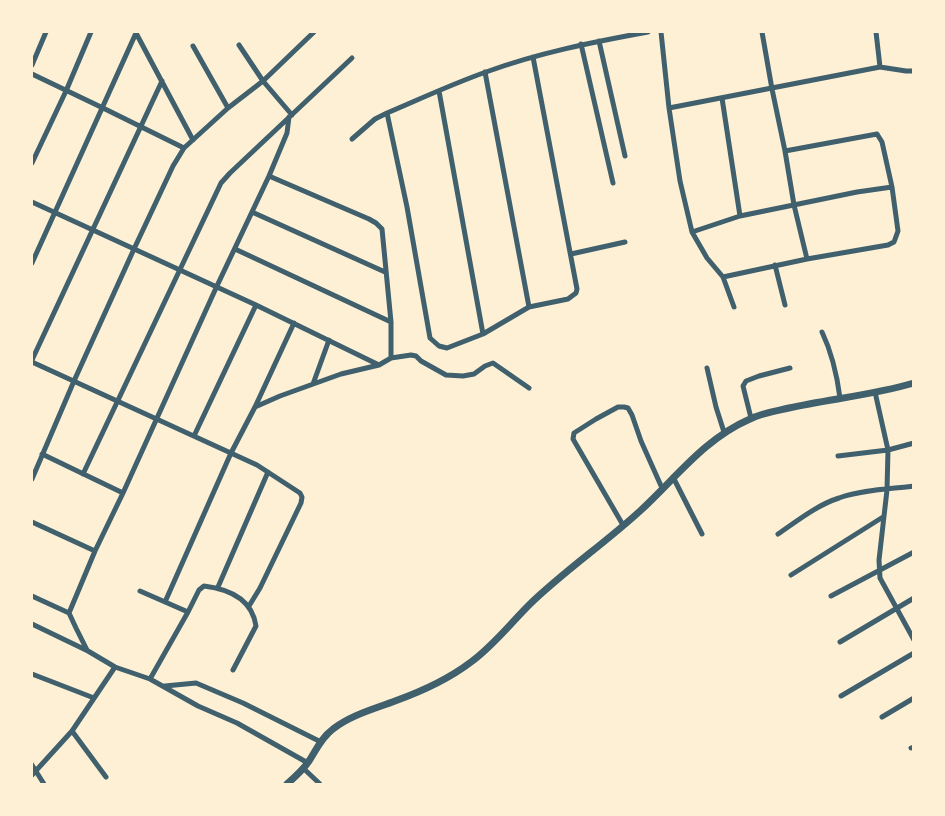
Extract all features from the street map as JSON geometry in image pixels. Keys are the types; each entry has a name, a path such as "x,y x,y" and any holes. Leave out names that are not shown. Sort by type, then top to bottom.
{"street":[{"path":"32,65 46,32"},
{"path":"32,163 91,32"},
{"path":"136,32 193,140"},
{"path":"32,263 136,32"},
{"path":"32,479 134,249 173,166 184,148 228,108 263,81 314,32"},
{"path":"352,139 375,119 485,72 581,44 648,32"},
{"path":"661,32 680,181 692,232 707,258 723,277 734,307"},
{"path":"762,32 794,205 807,259"},
{"path":"876,32 880,67"},
{"path":"599,41 625,156"},
{"path":"581,44 612,183"},
{"path":"239,45 263,81 291,116"},
{"path":"193,46 228,108"},
{"path":"387,113 407,207 430,338 439,346 447,348 483,334 529,308 568,299 576,293 571,254 533,57"},
{"path":"83,474 221,183 352,58"},
{"path":"669,108 880,67 914,71"},
{"path":"485,72 529,308"},
{"path":"32,74 184,148"},
{"path":"162,81 32,361 257,465 300,493 302,497 260,588 249,606"},
{"path":"439,91 483,334"},
{"path":"722,98 740,216"},
{"path":"69,612 95,551 269,176 287,133 291,116"},
{"path":"723,277 894,242 898,231 892,187 882,142 877,134 785,151"},
{"path":"269,176 379,225 382,229 391,322 391,358"},
{"path":"692,232 740,216 892,187"},
{"path":"32,202 256,305 379,365"},
{"path":"252,212 386,272"},
{"path":"571,254 625,242"},
{"path":"235,249 391,322"},
{"path":"775,266 785,305"},
{"path":"194,436 256,305"},
{"path":"165,602 231,453 294,323"},
{"path":"822,332 833,361 840,398"},
{"path":"313,384 329,340"},
{"path":"255,407 341,374 411,354 446,375 474,374 493,363 529,388"},
{"path":"707,368 724,432"},
{"path":"751,418 743,386 746,381 790,368"},
{"path":"287,784 305,766 321,741 333,729 357,715 423,690 471,662 508,628 528,605 641,510 673,477 724,432 751,418 814,402 914,383"},
{"path":"875,392 888,450 887,490 879,570 883,584 914,640"},
{"path":"623,525 573,439 574,433 618,407 628,408 662,488"},
{"path":"838,456 888,450 914,443"},
{"path":"42,454 123,492"},
{"path":"218,587 268,472"},
{"path":"673,477 702,534"},
{"path":"778,534 840,497 914,486"},
{"path":"791,575 883,517"},
{"path":"32,522 95,551"},
{"path":"831,596 914,552"},
{"path":"150,679 204,585 218,587 242,599 249,606 255,619 256,626 233,670"},
{"path":"140,591 188,612"},
{"path":"32,596 69,612 88,651"},
{"path":"840,642 914,598"},
{"path":"32,624 115,667 150,679 198,706 237,723 305,766 320,784"},
{"path":"841,696 914,653"},
{"path":"44,784 33,770 72,731 115,667"},
{"path":"32,674 94,698"},
{"path":"164,686 196,683 321,741"},
{"path":"882,717 914,698"},
{"path":"72,731 106,777"}]}
